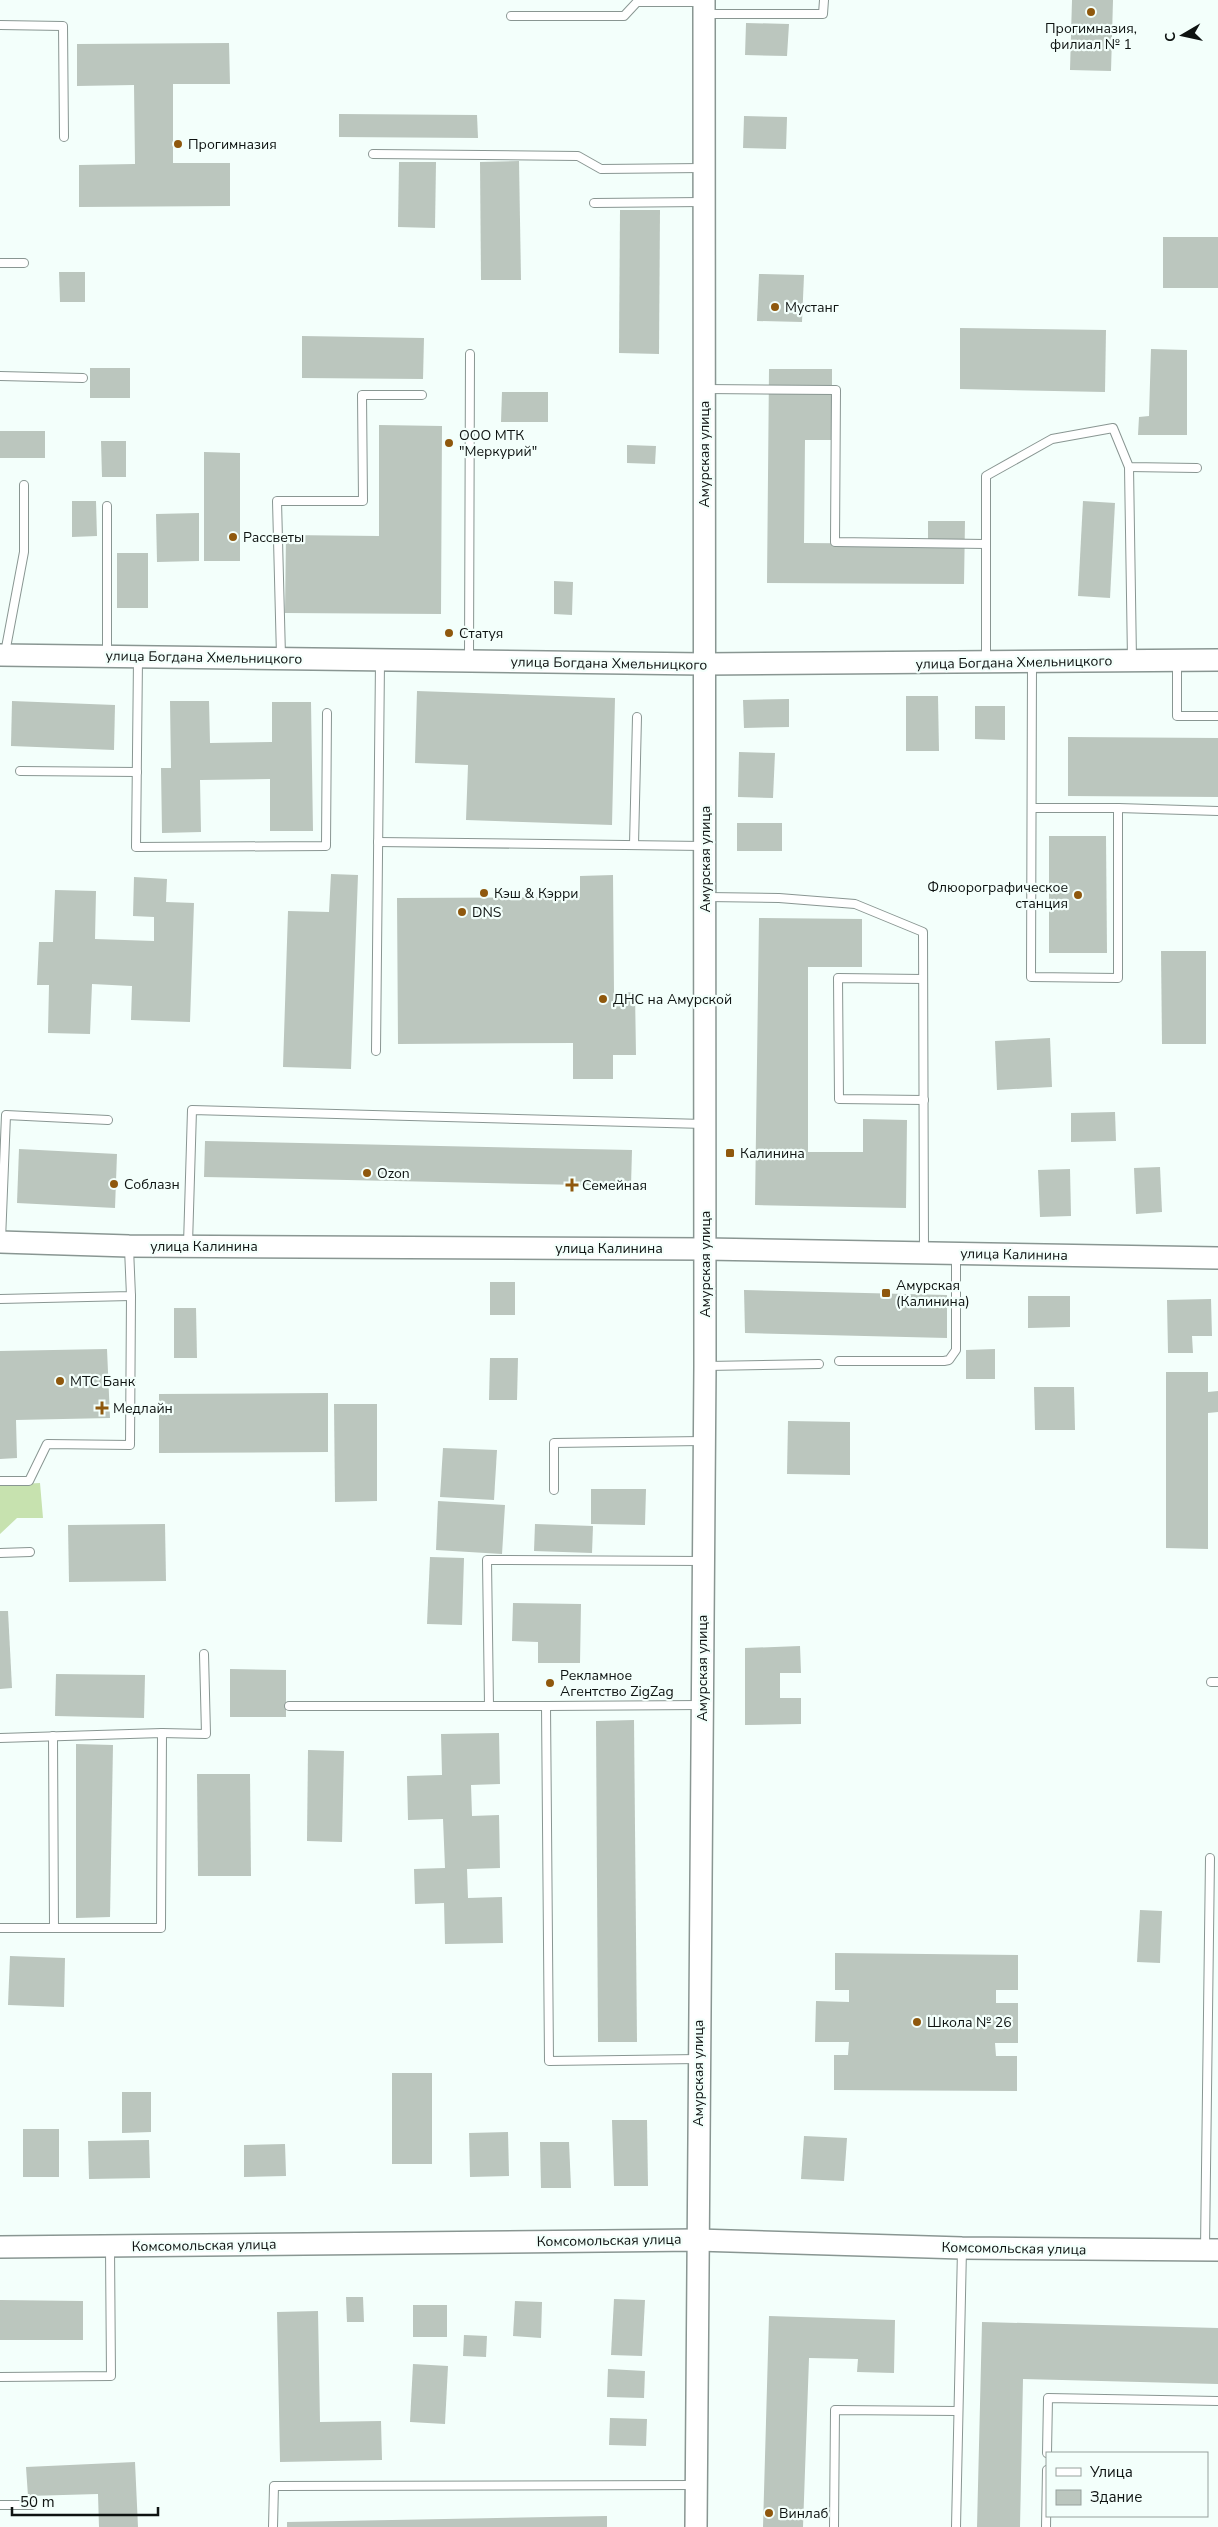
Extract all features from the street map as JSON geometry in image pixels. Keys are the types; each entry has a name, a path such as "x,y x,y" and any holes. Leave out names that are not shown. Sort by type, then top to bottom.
{"street":[{"name":"Амурская улица","path":"696,2527 698,2059 705,1366 704,6"},
{"name":"улица Богдана Хмельницкого","path":"2,655 704,664 1218,660"},
{"name":"улица Калинина","path":"0,1242 129,1246 705,1249 1218,1258"},
{"name":"Комсомольская улица","path":"0,2247 697,2240 962,2248 1211,2250"}],"lane":[{"path":"511,16 624,16 637,2 823,14 824,0"},
{"path":"0,25 63,26 64,137"},
{"path":"373,154 578,156 601,170 704,168"},
{"path":"594,203 704,202"},
{"path":"0,263 24,263"},
{"path":"469,661 470,354"},
{"path":"0,376 83,378"},
{"path":"704,389 836,390 835,542 986,544"},
{"path":"281,658 277,501 364,501 362,395 422,395"},
{"path":"986,662 986,476 1052,440 1113,428 1129,467 1132,660"},
{"path":"1129,467 1196,468"},
{"path":"2,655 24,552 24,486"},
{"path":"107,506 108,656"},
{"path":"138,657 136,848 326,846 327,713"},
{"path":"376,1051 380,660"},
{"path":"1177,660 1177,716 1218,716"},
{"path":"1032,661 1031,977 1118,978 1118,808"},
{"path":"634,846 637,717"},
{"path":"20,771 137,772"},
{"path":"1033,808 1218,810"},
{"path":"378,842 705,846"},
{"path":"705,897 779,898 855,904 923,932 924,1253"},
{"path":"923,979 838,978 839,1099 924,1100"},
{"path":"188,1246 192,1110 705,1124"},
{"path":"0,1242 6,1115 108,1120"},
{"path":"0,1481 29,1481 48,1444 130,1445 131,1296 129,1246"},
{"path":"839,1361 944,1362 949,1360 956,1350 956,1253"},
{"path":"0,1299 131,1296"},
{"path":"705,1366 819,1364"},
{"path":"554,1490 554,1443 704,1441"},
{"path":"0,1553 30,1552"},
{"path":"489,1706 487,1560 702,1561"},
{"path":"0,1738 162,1733 206,1734 204,1654"},
{"path":"289,1706 701,1705"},
{"path":"546,1706 550,2061 698,2059"},
{"path":"0,1928 161,1928 162,1733"},
{"path":"53,1736 54,1928"},
{"path":"1210,1858 1211,2250"},
{"path":"0,2377 110,2376 110,2246"},
{"path":"956,2527 962,2248"},
{"path":"1047,2452 1048,2398 1218,2400"},
{"path":"834,2527 835,2410 957,2411"},
{"path":"273,2527 274,2486 696,2485"},
{"path":"0,2505 32,2505"}],"green space":[{"path":"40,1483 43,1518 17,1518 0,1534 0,1485"}],"building":[{"path":"1072,0 1113,0 1111,71 1070,70"},
{"path":"746,23 789,24 787,56 745,55"},
{"path":"229,43 230,84 173,84 173,163 230,163 230,206 79,207 79,165 135,164 134,85 77,86 77,44"},
{"path":"339,114 477,115 478,138 339,137"},
{"path":"744,116 787,117 786,149 743,148"},
{"path":"519,161 521,280 481,280 480,162"},
{"path":"399,162 436,162 435,228 398,227"},
{"path":"620,210 660,210 659,354 619,353"},
{"path":"1163,237 1218,237 1218,288 1163,288"},
{"path":"59,272 85,272 85,302 60,302"},
{"path":"759,274 804,275 802,322 757,321"},
{"path":"960,328 1106,330 1105,392 960,389"},
{"path":"302,336 424,338 423,379 302,378"},
{"path":"1151,349 1187,350 1187,435 1138,435 1139,417 1149,416"},
{"path":"90,368 130,368 130,398 90,398"},
{"path":"769,369 832,369 832,440 805,440 804,543 928,544 928,521 965,521 964,584 767,583"},
{"path":"502,392 548,392 548,422 501,422"},
{"path":"379,425 442,426 441,614 285,613 286,535 379,536"},
{"path":"0,431 45,431 45,458 0,458"},
{"path":"101,441 126,441 126,477 102,477"},
{"path":"627,445 656,446 655,464 627,463"},
{"path":"204,452 240,453 240,561 204,561"},
{"path":"72,501 96,501 97,536 72,537"},
{"path":"1083,501 1115,503 1110,598 1078,596"},
{"path":"199,513 199,561 157,562 156,514"},
{"path":"117,553 148,553 148,608 117,608"},
{"path":"554,581 573,582 572,615 554,614"},
{"path":"417,691 615,698 612,825 466,820 468,765 415,763"},
{"path":"906,696 938,696 939,751 906,751"},
{"path":"789,699 789,727 744,728 743,700"},
{"path":"12,701 115,705 114,750 11,746"},
{"path":"170,701 209,701 210,743 272,742 272,702 311,702 313,831 270,831 270,779 200,780 201,832 162,833 161,768 171,768"},
{"path":"975,706 1005,706 1005,740 975,739"},
{"path":"1068,737 1218,738 1218,797 1068,796"},
{"path":"739,752 775,753 773,798 738,797"},
{"path":"737,823 782,823 782,851 737,851"},
{"name":"Флюорографическое станция","path":"1049,836 1106,836 1107,953 1049,953"},
{"path":"331,874 358,875 351,1069 283,1067 288,911 329,912"},
{"path":"613,875 614,993 635,992 636,1055 613,1055 613,1079 573,1079 573,1043 398,1044 397,898 580,897 580,876"},
{"path":"134,877 167,879 166,902 194,903 190,1022 131,1020 132,986 92,984 90,1034 48,1033 49,985 37,985 39,942 53,942 55,890 96,891 95,939 154,941 154,917 133,916"},
{"path":"759,918 862,919 862,967 808,967 808,1152 863,1152 863,1119 907,1120 906,1208 755,1205"},
{"path":"1161,951 1206,951 1206,1044 1162,1044"},
{"path":"1050,1038 1052,1087 997,1090 995,1041"},
{"path":"1115,1112 1116,1141 1071,1142 1071,1113"},
{"path":"205,1141 632,1150 631,1186 204,1177"},
{"path":"19,1149 117,1154 115,1208 17,1203"},
{"path":"1160,1167 1162,1212 1136,1214 1134,1168"},
{"path":"1070,1169 1071,1216 1040,1217 1038,1170"},
{"path":"490,1282 515,1282 515,1315 490,1315"},
{"path":"744,1290 947,1295 947,1338 745,1333"},
{"path":"1028,1296 1070,1296 1070,1327 1028,1328"},
{"path":"1211,1299 1212,1336 1192,1336 1193,1353 1168,1353 1167,1300"},
{"path":"174,1308 196,1308 197,1358 174,1358"},
{"path":"107,1349 110,1418 16,1420 17,1458 0,1459 0,1351"},
{"path":"995,1349 995,1379 966,1379 966,1350"},
{"path":"490,1358 518,1358 517,1400 489,1400"},
{"path":"1166,1372 1208,1372 1208,1392 1218,1391 1218,1412 1208,1413 1208,1549 1166,1548"},
{"path":"1034,1387 1074,1387 1075,1430 1035,1430"},
{"path":"328,1393 328,1452 159,1453 159,1394"},
{"path":"334,1404 377,1404 377,1501 335,1502"},
{"path":"788,1421 850,1422 850,1475 787,1474"},
{"path":"443,1448 497,1450 494,1500 440,1497"},
{"path":"591,1489 646,1489 645,1525 591,1524"},
{"path":"438,1501 505,1505 502,1554 436,1550"},
{"path":"165,1524 166,1581 69,1582 68,1525"},
{"path":"535,1524 593,1526 592,1553 534,1551"},
{"path":"430,1557 464,1558 462,1625 427,1624"},
{"path":"513,1603 581,1604 580,1663 538,1663 538,1642 512,1641"},
{"path":"0,1611 8,1611 12,1688 0,1689"},
{"path":"800,1646 801,1673 780,1673 780,1698 801,1698 801,1724 745,1725 745,1648"},
{"path":"230,1669 286,1670 286,1717 230,1717"},
{"path":"56,1674 145,1675 144,1718 55,1716"},
{"path":"634,1720 637,2042 598,2042 596,1721"},
{"path":"499,1733 500,1784 471,1785 472,1816 499,1815 500,1868 467,1869 468,1898 502,1897 503,1943 445,1944 444,1903 415,1904 414,1869 445,1868 443,1819 408,1820 407,1776 442,1775 441,1734"},
{"path":"76,1744 113,1745 110,1917 76,1918"},
{"path":"308,1750 344,1751 342,1842 307,1841"},
{"path":"197,1774 250,1774 251,1876 198,1876"},
{"path":"1140,1910 1162,1911 1160,1963 1137,1962"},
{"name":"Школа № 26","path":"835,1953 1018,1955 1018,1990 996,1990 996,2003 1018,2003 1018,2043 995,2043 996,2056 1017,2056 1017,2091 834,2090 834,2055 848,2055 849,2042 815,2042 816,2001 849,2002 849,1990 835,1990"},
{"path":"10,1956 65,1958 64,2007 8,2005"},
{"path":"392,2073 432,2073 432,2164 392,2164"},
{"path":"122,2092 151,2092 151,2132 122,2133"},
{"path":"612,2120 647,2120 648,2186 614,2186"},
{"path":"23,2129 59,2129 59,2177 23,2177"},
{"path":"508,2132 509,2176 470,2177 469,2133"},
{"path":"804,2136 847,2138 844,2181 801,2179"},
{"path":"149,2140 150,2178 89,2179 88,2141"},
{"path":"540,2142 569,2142 571,2188 541,2188"},
{"path":"285,2144 286,2176 244,2177 244,2145"},
{"path":"346,2297 363,2297 364,2322 347,2322"},
{"path":"614,2299 645,2300 642,2356 611,2355"},
{"path":"0,2300 83,2301 83,2340 0,2340"},
{"path":"515,2301 542,2302 541,2338 513,2336"},
{"path":"413,2305 447,2305 447,2337 413,2337"},
{"path":"318,2311 320,2422 381,2421 382,2460 280,2462 277,2312"},
{"path":"769,2316 895,2320 894,2373 857,2372 858,2359 809,2358 803,2527 763,2527"},
{"path":"982,2322 1218,2328 1218,2384 1023,2379 1020,2527 977,2527"},
{"path":"464,2335 487,2336 486,2357 463,2356"},
{"path":"413,2364 448,2366 445,2424 410,2422"},
{"path":"608,2369 645,2371 644,2398 607,2397"},
{"path":"610,2418 647,2419 646,2446 609,2445"},
{"path":"135,2462 138,2527 99,2527 98,2494 28,2496 26,2467"},
{"path":"607,2516 607,2527 287,2527 287,2522"}],"place":[{"name":"Прогимназия, филиал № 1","path":"1091,12"},
{"name":"Прогимназия","path":"178,144"},
{"name":"Мустанг","path":"775,307"},
{"name":"ООО МТК \"Меркурий\"","path":"449,443"},
{"name":"Рассветы","path":"233,537"},
{"name":"Статуя","path":"449,633"},
{"name":"Кэш & Кэрри","path":"484,893"},
{"name":"Флюорографическое станция","path":"1078,895"},
{"name":"DNS","path":"462,912"},
{"name":"ДНС на Амурской","path":"603,999"},
{"name":"Калинина","path":"730,1153"},
{"name":"Ozon","path":"367,1173"},
{"name":"Соблазн","path":"114,1184"},
{"name":"Семейная","path":"572,1185"},
{"name":"Амурская (Калинина)","path":"886,1293"},
{"name":"МТС Банк","path":"60,1381"},
{"name":"Медлайн","path":"102,1408"},
{"name":"Рекламное Агентство ZigZag","path":"550,1683"},
{"name":"Школа № 26","path":"917,2022"},
{"name":"Винлаб","path":"769,2513"}]}
